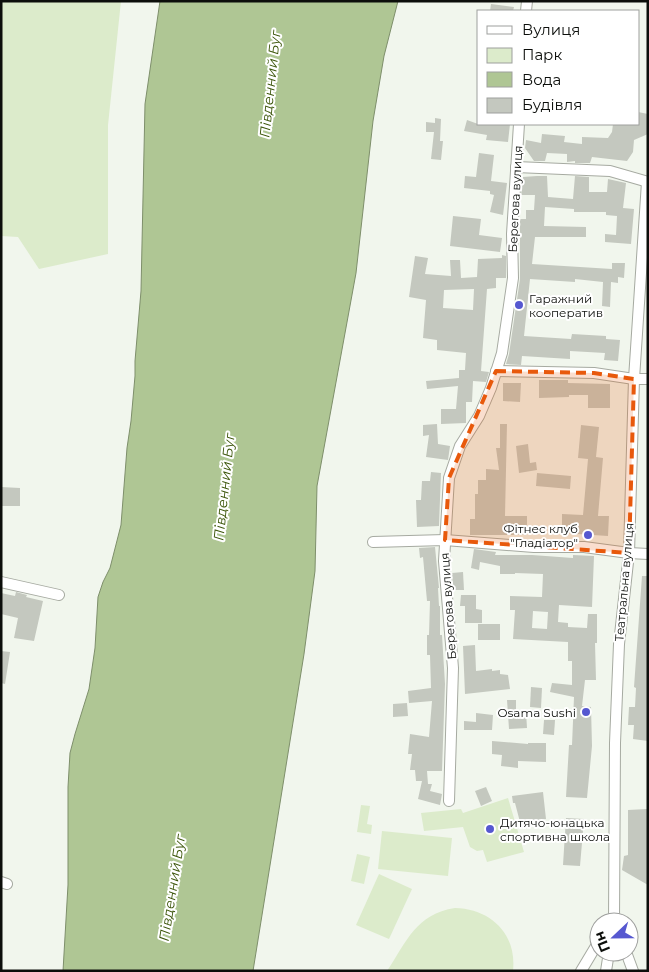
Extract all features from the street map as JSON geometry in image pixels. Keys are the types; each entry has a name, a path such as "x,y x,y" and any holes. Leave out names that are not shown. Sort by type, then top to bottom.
{"street":[{"name":"Берегова вулиця","path":"449,801 453,668 444,561 449,478 460,446 479,416 502,353 512,278 512,234 519,125"},
{"name":"Театральна вулиця","path":"516,167 610,171 648,182 634,379 629,553 619,644 615,743 613,912"},
{"path":"496,371 594,373 634,379 648,379"},
{"path":"373,542 445,540 534,547 584,547 648,554"},
{"path":"1,582 59,595"},
{"path":"610,912 613,903"},
{"path":"581,971 589,958"}],"highlighted area":[{"path":"496,371 594,373 634,379 629,553 445,540 449,478"}],"green space":[{"path":"1,1 121,1 108,125 108,254 39,269 18,237 1,236"},
{"name":"Дитячо-юнацька спортивна школа","path":"508,798 524,852 487,862 483,850 477,851 470,847 463,827 424,831 421,813 461,809 463,813"},
{"path":"361,805 370,806 367,824 372,825 371,834 357,832"},
{"path":"382,831 452,838 448,876 378,869"},
{"path":"357,854 370,857 364,884 351,881"},
{"path":"379,874 412,889 389,939 356,925"},
{"path":"455,908 468,909 480,913 499,926 511,946 513,971 387,971 414,930 431,916"}],"water":[{"name":"Південний Буг","path":"160,1 398,1 384,56 373,121 356,273 317,486 315,571 304,654 253,971 63,971 68,885 70,753 89,689 95,648 98,597 110,568 121,525 141,291 145,104"}],"building":[{"path":"491,4 514,7 513,10 490,10"},
{"path":"639,112 648,114 648,134 634,140 633,152 627,161 592,157 590,163 575,163 575,161 567,162 567,154 547,153 545,161 534,161 525,148 526,140 541,143 542,134 565,136 564,142 582,144 582,137 608,138 612,132 613,125 639,125"},
{"path":"435,118 441,119 440,141 443,141 441,160 431,159 434,132 426,132 426,122 435,123"},
{"path":"467,120 477,125 510,125 508,142 486,140 487,135 464,131"},
{"path":"479,153 494,155 491,181 507,183 503,215 490,212 494,195 490,194 490,191 464,188 465,176 476,177"},
{"path":"547,176 548,197 573,199 575,176 589,177 589,192 607,192 608,179 626,183 623,208 634,209 631,244 605,242 605,234 616,235 617,216 606,215 606,212 574,212 574,209 545,207 544,226 586,227 586,237 535,237 532,264 612,269 612,263 625,263 624,278 618,277 618,283 611,282 610,307 602,306 603,282 575,279 575,282 530,279 524,336 571,339 572,334 606,336 606,339 620,340 618,361 604,360 605,353 570,351 570,359 522,356 521,365 506,364 520,279 520,219 526,219 526,210 534,210 535,195 521,195 523,177"},
{"path":"453,216 481,219 479,235 502,238 500,252 450,246"},
{"path":"502,255 506,256 506,278 496,278 496,288 487,289 481,371 489,372 486,382 473,381 472,402 466,402 466,423 441,424 441,409 456,409 458,386 427,389 426,381 459,378 459,370 465,370 466,353 437,350 437,340 423,338 426,300 409,297 415,256 428,258 425,274 451,276 450,260 460,260 461,278 477,277 478,259 502,258","holes":["474,289 473,310 443,308 444,290"]},
{"path":"539,380 568,380 568,383 610,384 610,408 588,408 588,395 539,398"},
{"path":"503,383 521,383 520,402 503,401"},
{"path":"437,424 438,444 450,446 448,460 426,457 429,435 423,436 423,425"},
{"path":"500,424 507,424 505,516 527,516 527,535 470,535 470,519 475,519 475,494 478,494 478,480 486,480 486,469 499,470 496,448 500,448"},
{"path":"581,425 599,427 596,457 603,458 598,516 609,516 608,536 562,533 562,514 583,515 588,459 578,458"},
{"path":"528,444 530,463 536,462 537,470 519,473 516,446"},
{"path":"431,472 441,473 439,526 417,527 416,500 421,500 422,481 430,481"},
{"path":"537,473 571,476 570,489 536,486"},
{"path":"1,487 20,488 20,506 1,506"},
{"path":"435,547 445,684 442,771 427,771 428,784 432,784 430,791 442,794 440,805 418,799 422,781 416,781 415,770 410,770 412,754 408,754 410,734 429,737 432,701 409,703 408,691 431,688 430,655 427,655 430,601 427,601 423,557 420,558 419,548"},
{"path":"474,549 496,552 495,555 573,558 573,555 594,556 592,607 559,605 558,622 568,623 568,627 587,628 588,614 597,614 597,643 595,643 596,680 585,680 582,706 591,707 592,746 587,798 566,797 569,745 572,745 574,697 550,692 552,683 572,685 572,661 568,661 568,642 513,639 515,610 510,610 510,596 542,597 543,574 500,574 500,566 480,562 479,570 471,568","holes":["533,611 548,612 547,629 532,628"]},
{"path":"463,572 464,590 453,590 452,573"},
{"path":"642,576 648,576 648,741 633,739 634,725 628,725 629,707 635,707 636,688 634,687"},
{"path":"16,592 27,595 26,597 43,601 34,641 14,638 18,618 1,614 1,593 15,596"},
{"path":"461,595 476,595 476,609 482,610 482,623 465,623 465,606 460,606"},
{"path":"478,624 500,624 500,640 478,640"},
{"path":"475,645 476,671 500,670 500,674 508,675 510,689 465,694 463,646"},
{"path":"1,651 10,652 5,684 1,683"},
{"path":"531,687 542,688 541,708 530,707"},
{"path":"507,700 516,700 516,712 526,712 527,728 509,729"},
{"path":"407,703 408,716 393,717 393,704"},
{"path":"476,713 493,715 492,730 464,730 464,721 476,722"},
{"path":"544,720 555,720 554,735 543,734"},
{"path":"492,741 528,744 546,743 546,762 518,761 518,768 501,766 502,755 492,754"},
{"path":"486,787 492,801 481,806 475,791"},
{"path":"543,792 546,819 520,822 512,796"},
{"path":"647,809 648,885 622,870 624,856 628,855 628,810"},
{"path":"566,818 584,819 580,866 563,865"}],"place":[{"name":"Гаражний кооператив","path":"519,305"},
{"name":"Фітнес клуб \"Гладіатор\"","path":"588,535"},
{"name":"Osama Sushi","path":"586,712"},
{"name":"Дитячо-юнацька спортивна школа","path":"490,829"}]}
